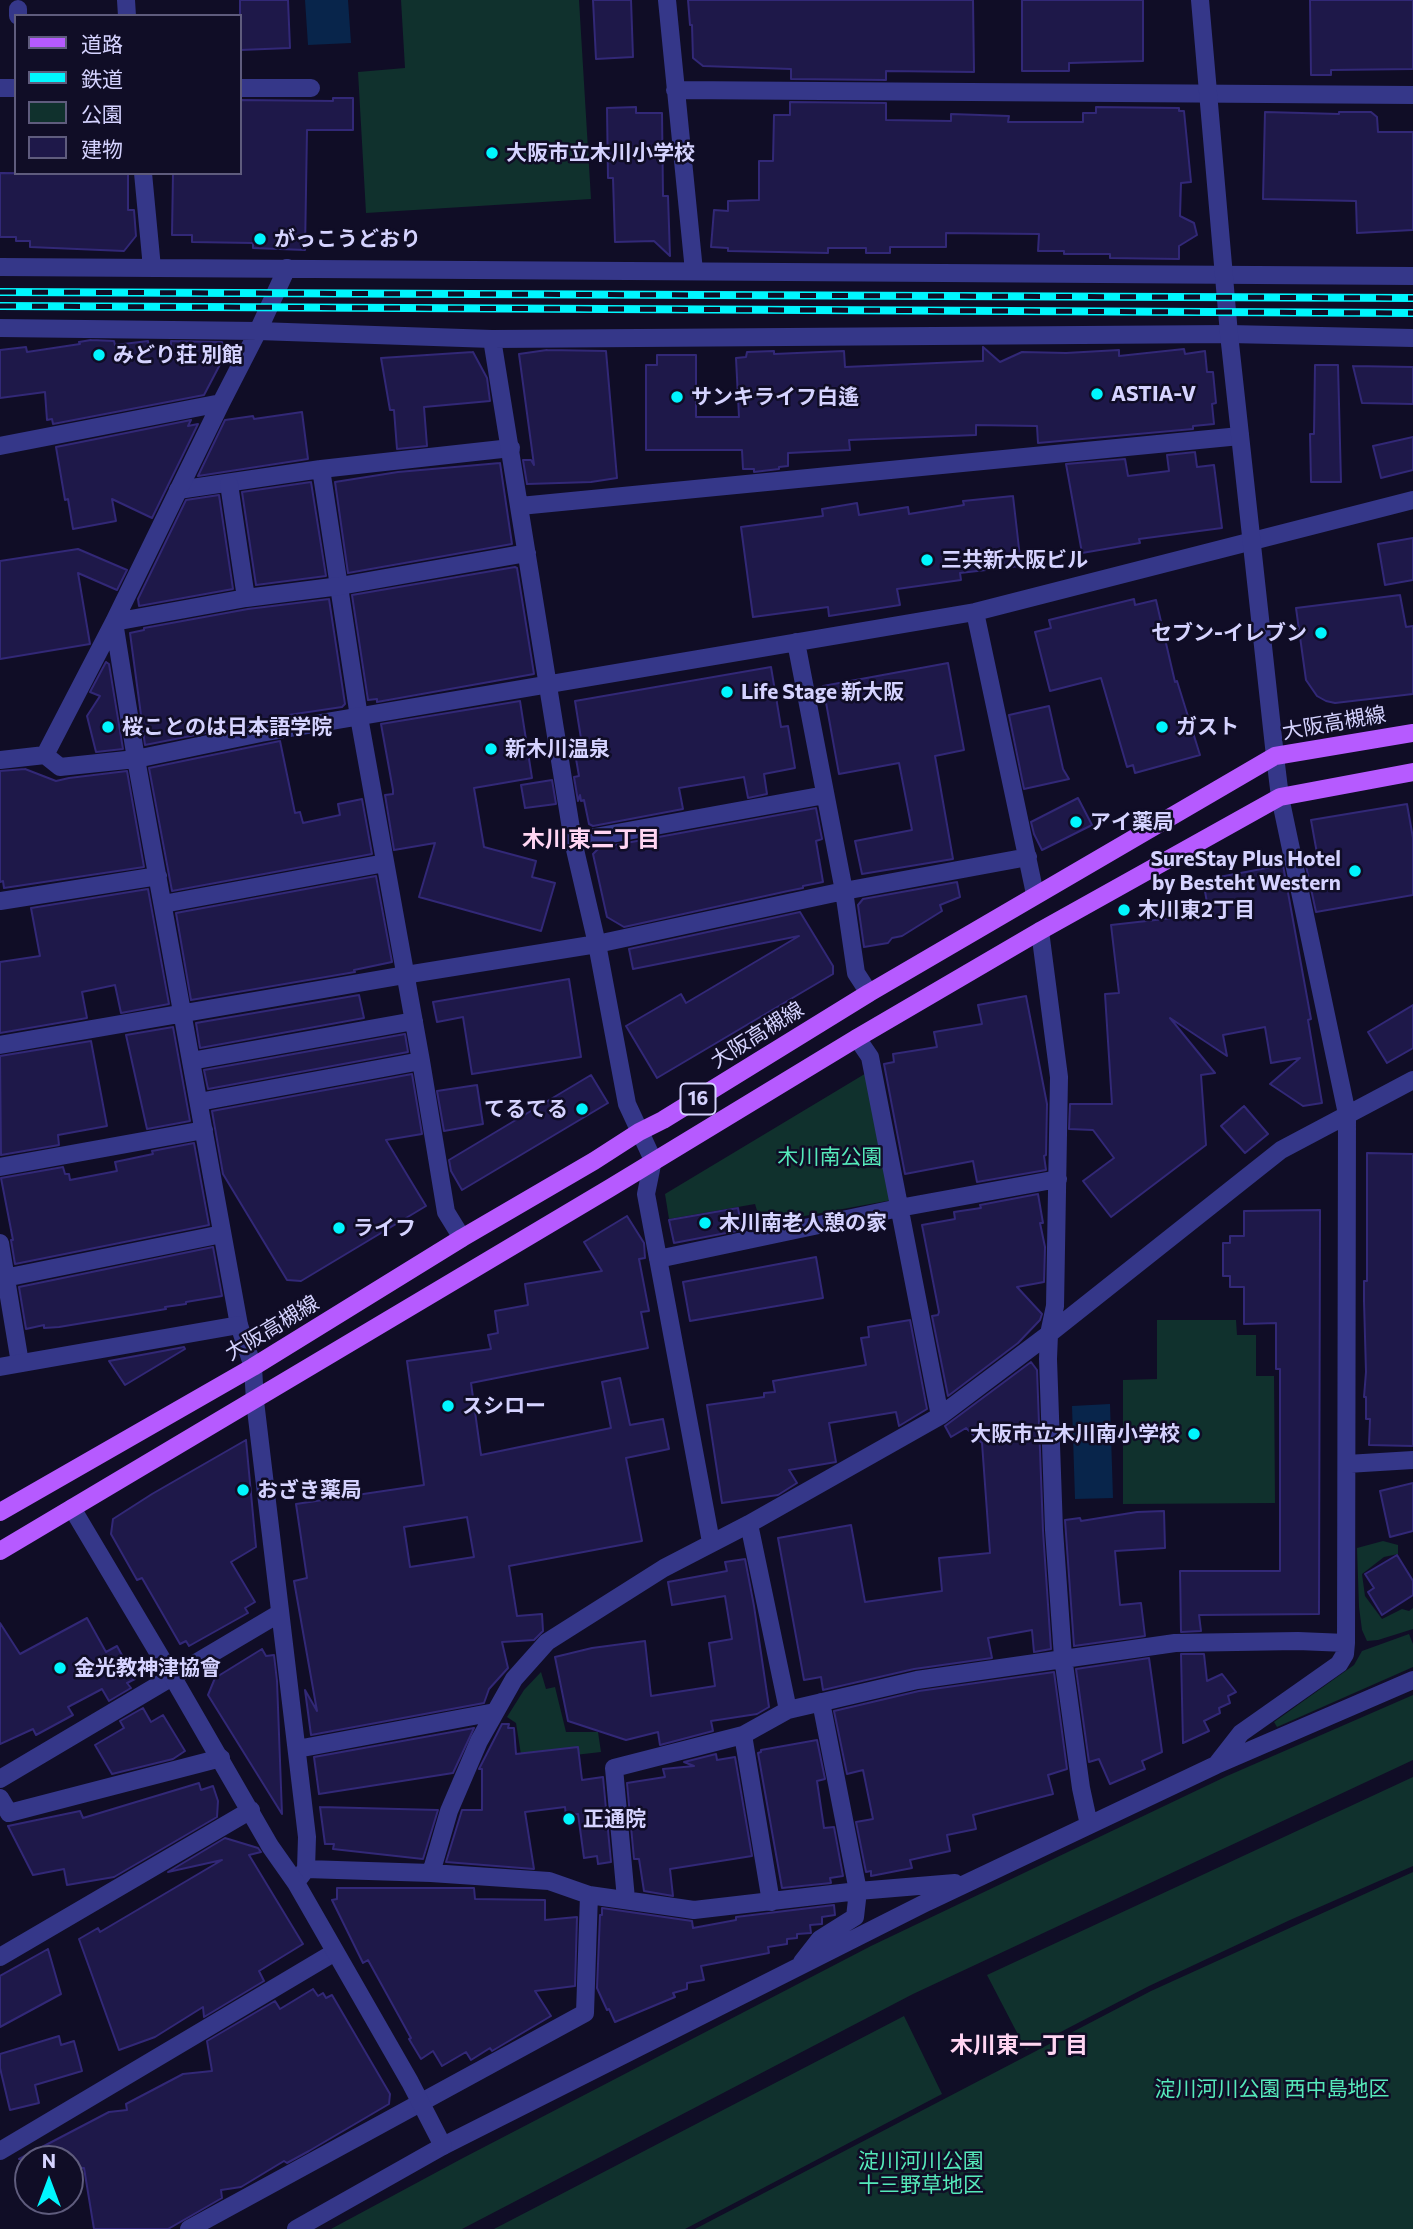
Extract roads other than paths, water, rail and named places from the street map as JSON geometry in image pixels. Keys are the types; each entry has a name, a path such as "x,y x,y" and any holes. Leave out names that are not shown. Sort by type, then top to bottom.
{"main road":[{"name":"大阪高槻線","path":"0,1512 253,1367 869,993 1275,756 1413,733"},
{"name":"16","path":"0,1551 255,1401 857,1038 1040,931 1280,797 1413,772"}],"street":[{"path":"667,0 694,271"},
{"path":"1200,0 1229,334 1280,797 1347,1114 1345,1654 1339,1664 1241,1733 1216,1765"},
{"path":"242,88 311,88"},
{"path":"675,90 1413,94"},
{"path":"143,175 152,268"},
{"path":"0,267 1413,276"},
{"path":"45,755 114,622 258,331 286,268"},
{"path":"0,328 258,331 492,339 1229,334 1413,338"},
{"path":"492,339 573,841 597,944 627,1104 653,1160 646,1194 711,1542"},
{"path":"0,446 221,403"},
{"path":"520,506 1240,436"},
{"path":"178,490 321,469 511,448"},
{"path":"321,469 359,717 446,1212 462,1238"},
{"path":"229,484 246,598"},
{"path":"0,760 45,755 60,767 136,759 261,733 975,612 1413,500"},
{"path":"114,622 527,553"},
{"path":"975,612 1035,894"},
{"path":"114,622 136,759 222,1234 239,1325 253,1367 279,1612 307,1837 301,1876"},
{"path":"796,642 844,891 856,973 869,993"},
{"path":"573,841 825,795"},
{"path":"0,1045 597,944 844,891 1028,857"},
{"path":"163,904 385,863"},
{"path":"0,901 158,876"},
{"path":"1040,931 1059,1077 1055,1306 1049,1334 1048,1359 1054,1530 1063,1657 1081,1788 1089,1825"},
{"path":"191,1061 414,1021"},
{"path":"857,1038 870,1057 940,1416"},
{"path":"199,1102 421,1061"},
{"path":"431,1873 449,1811 479,1741 514,1679 547,1642 608,1602 711,1542 749,1524 940,1416 1049,1334 1281,1150 1413,1080"},
{"path":"0,1167 204,1130"},
{"path":"658,1259 899,1208 1058,1179"},
{"path":"3,1279 222,1234"},
{"path":"0,1243 3,1279 20,1363"},
{"path":"0,1367 239,1325"},
{"path":"1347,1464 1413,1460"},
{"path":"72,1508 221,1758 270,1846 301,1876 335,1952 443,2146"},
{"path":"749,1524 788,1710"},
{"path":"0,1779 279,1612"},
{"path":"626,1899 614,1768 743,1735 788,1710 917,1680 1175,1643 1346,1643"},
{"path":"296,2229 443,2146 969,1882 1216,1765 1413,1680"},
{"path":"797,1967 820,1939 855,1917 858,1891 821,1702"},
{"path":"297,1749 495,1712"},
{"path":"743,1735 771,1902"},
{"path":"0,1798 9,1813 221,1758"},
{"path":"0,1957 251,1810"},
{"path":"301,1876 431,1873 549,1881 589,1895 694,1910 858,1891 969,1882"},
{"path":"189,2229 585,2013 589,1895"},
{"path":"0,2151 335,1952"}],"water":[{"path":"305,0 348,0 351,43 308,45"},
{"path":"1110,1404 1113,1498 1075,1499 1072,1406"}],"railway":[{"path":"0,292 1413,298"},
{"path":"0,306 1413,313"}],"place":[{"name":"大阪市立木川小学校","path":"492,153"},
{"name":"がっこうどおり","path":"260,239"},
{"name":"みどり荘 別館","path":"99,355"},
{"name":"ASTIA-V","path":"1097,394"},
{"name":"サンキライフ白遙","path":"677,397"},
{"name":"三共新大阪ビル","path":"927,560"},
{"name":"セブン-イレブン","path":"1321,633"},
{"name":"Life Stage 新大阪","path":"727,692"},
{"name":"桜ことのは日本語学院","path":"108,727"},
{"name":"ガスト","path":"1162,727"},
{"name":"新木川温泉","path":"491,749"},
{"name":"アイ薬局","path":"1076,822"},
{"name":"SureStay Plus Hotel by Besteht Western","path":"1355,871"},
{"name":"木川東2丁目","path":"1124,910"},
{"name":"てるてる","path":"582,1109"},
{"name":"木川南老人憩の家","path":"705,1223"},
{"name":"ライフ","path":"339,1228"},
{"name":"スシロー","path":"448,1406"},
{"name":"大阪市立木川南小学校","path":"1194,1434"},
{"name":"おざき薬局","path":"243,1490"},
{"name":"金光教神津協會","path":"60,1668"},
{"name":"正通院","path":"569,1819"}],"district":[{"name":"木川東二丁目","path":"591,839"},
{"name":"木川東一丁目","path":"1019,2045"}],"park label":[{"name":"木川南公園","path":"830,1157"},
{"name":"淀川河川公園 西中島地区","path":"1272,2089"},
{"name":"淀川河川公園 十三野草地区","path":"921,2173"}]}
